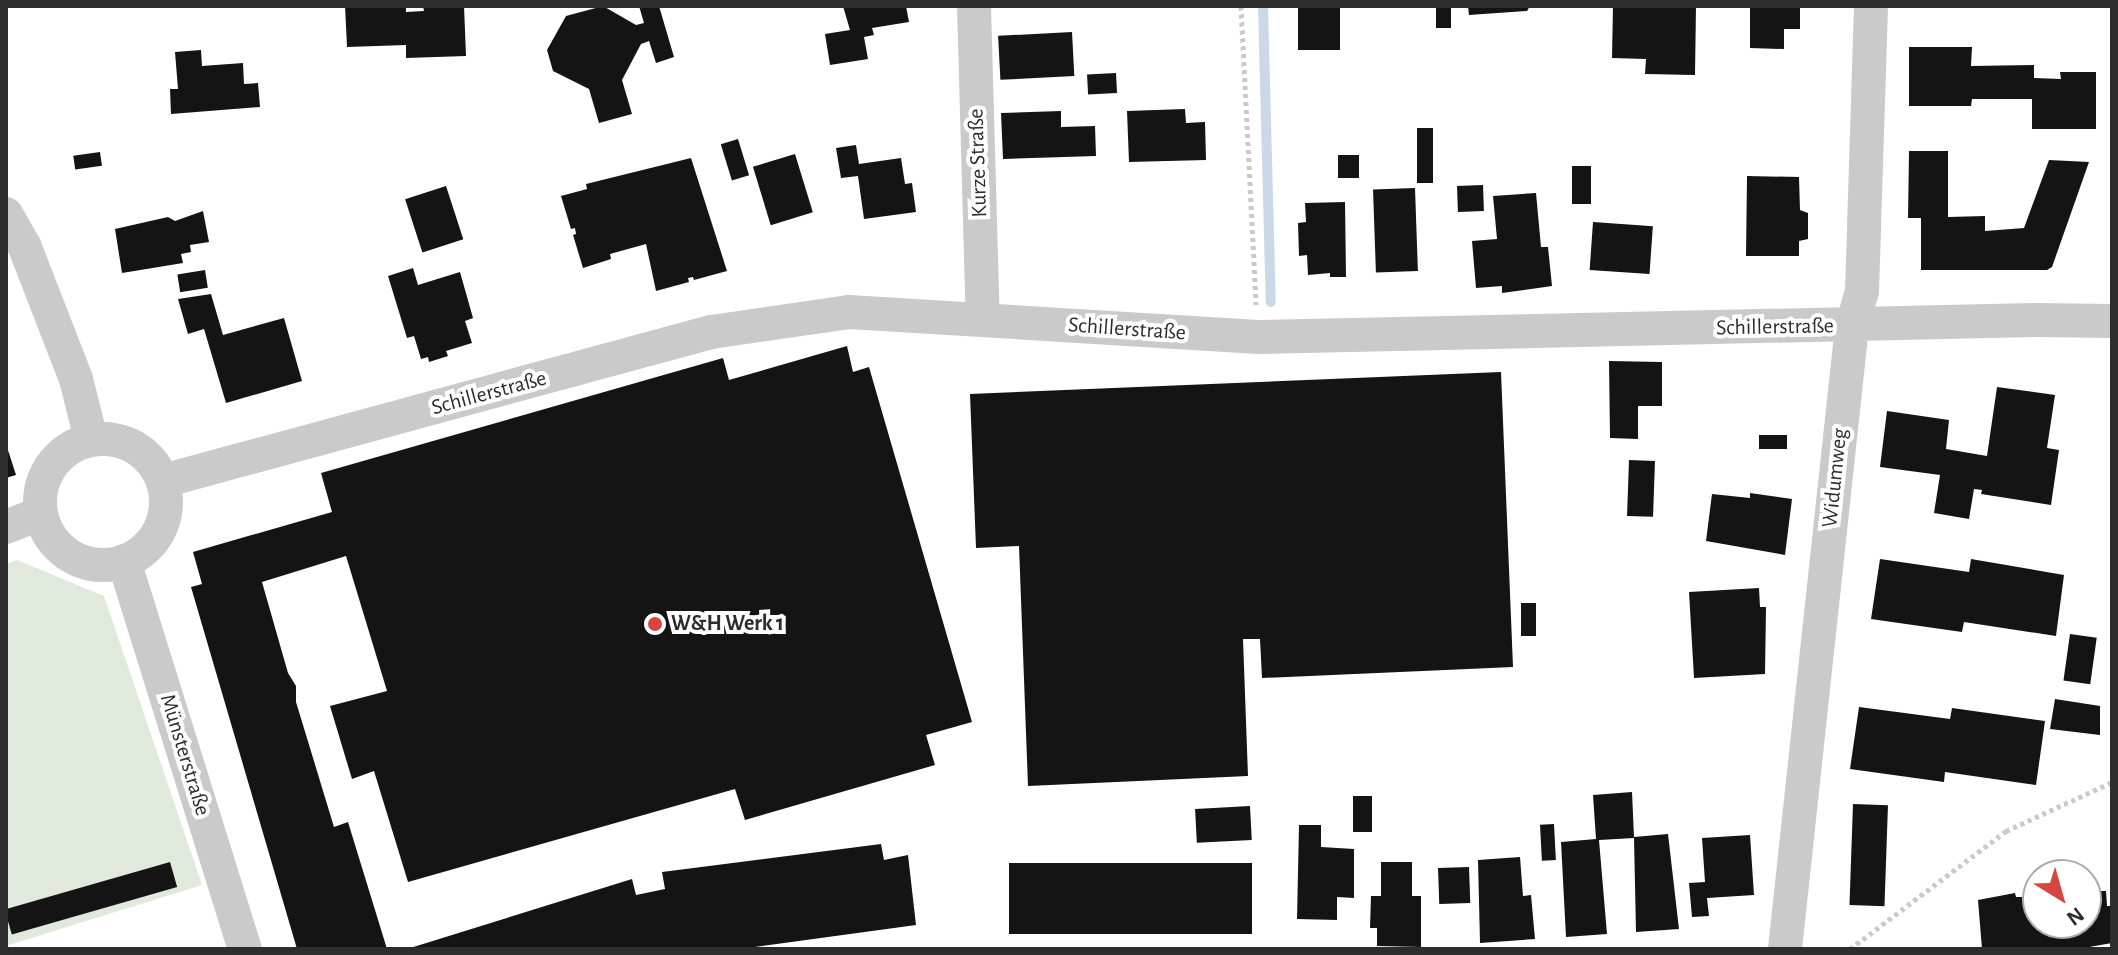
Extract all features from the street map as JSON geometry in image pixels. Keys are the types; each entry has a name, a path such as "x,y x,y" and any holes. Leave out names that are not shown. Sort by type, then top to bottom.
{"street":[{"name":"Kurze Straße","path":"974,6 983,319"},
{"name":"Widumweg","path":"1785,949 1852,326 1862,292 1871,6"},
{"path":"6,214 24,245 76,379 91,439"},
{"name":"Schillerstraße","path":"163,481 711,332 849,312 1258,337 2036,320 2112,321"},
{"path":"91,439 113,439 135,447 152,461 163,481 167,503 161,527 149,546 124,561 103,565 71,557 54,543 40,513 40,491 52,464 68,449 91,439"},
{"path":"6,527 40,513"},
{"name":"Münsterstraße","path":"124,561 245,949"}],"path":[{"path":"1241,6 1258,337"},
{"path":"1850,949 2006,831 2112,782"}],"shaded area":[{"path":"17,560 104,596 202,885 6,946 6,564"}],"building":[{"path":"345,6 406,6 406,12 424,11 423,6 464,6 466,56 406,58 406,45 347,47"},
{"path":"603,6 636,25 644,23 639,6 659,6 674,57 656,63 649,41 641,44 622,80 632,114 599,123 589,89 553,71 547,50 566,16"},
{"path":"843,6 906,6 909,22 872,28 874,35 864,37 868,59 830,65 825,34 850,30"},
{"path":"1298,6 1340,6 1340,50 1298,50"},
{"path":"1436,6 1451,6 1451,28 1436,28"},
{"path":"1468,6 1530,6 1527,11 1469,15"},
{"path":"1613,6 1696,6 1695,75 1645,74 1646,59 1612,58"},
{"path":"1750,6 1800,6 1800,29 1784,29 1784,49 1750,48"},
{"path":"1072,32 1074,76 1000,80 998,36"},
{"path":"1909,47 1972,47 1971,66 2034,65 2034,78 2061,79 2060,72 2096,72 2096,129 2032,129 2032,99 1972,99 1971,106 1909,106"},
{"path":"201,50 202,66 243,63 244,84 258,83 260,107 171,114 170,89 178,89 175,52"},
{"path":"1116,73 1117,93 1088,94 1087,75"},
{"path":"1185,109 1186,123 1205,122 1206,160 1129,162 1127,111"},
{"path":"1061,111 1061,127 1095,126 1096,156 1003,159 1001,113"},
{"path":"1417,128 1433,128 1433,183 1417,183"},
{"path":"738,139 749,175 732,181 721,144"},
{"path":"856,145 859,164 901,158 905,184 912,183 916,212 864,219 858,176 841,178 836,148"},
{"path":"1909,151 1948,151 1948,217 1985,216 1985,231 2024,228 2049,160 2089,162 2052,267 2047,270 1921,270 1921,218 1908,218"},
{"path":"100,152 102,166 75,170 73,156"},
{"path":"795,154 813,212 771,225 753,167"},
{"path":"1338,155 1359,155 1359,178 1338,178"},
{"path":"691,158 727,271 694,280 693,277 688,278 689,282 656,291 646,244 610,254 611,259 583,268 573,235 576,234 575,228 571,229 561,196 587,189 586,184"},
{"path":"1572,166 1591,166 1591,204 1572,204"},
{"path":"1747,176 1799,177 1800,210 1808,213 1808,239 1799,241 1799,256 1746,256"},
{"path":"1483,185 1484,211 1458,212 1457,186"},
{"path":"446,186 463,239 422,253 405,199"},
{"path":"1415,188 1418,271 1376,272 1373,189"},
{"path":"1536,193 1541,247 1548,247 1552,286 1502,293 1502,286 1476,288 1472,241 1497,239 1493,196"},
{"path":"1345,202 1346,277 1330,277 1330,273 1308,275 1307,255 1299,256 1298,223 1306,222 1305,203"},
{"path":"203,211 209,242 190,245 191,252 181,254 183,263 122,273 115,229 168,217 175,221"},
{"path":"1593,222 1653,226 1650,274 1590,270"},
{"path":"413,268 418,285 460,272 473,318 465,321 472,343 446,351 448,356 429,362 428,357 421,359 414,336 407,338 388,276"},
{"path":"205,270 208,288 180,292 177,274"},
{"path":"211,294 223,335 284,318 302,381 226,403 204,329 188,334 178,299"},
{"name":"W&H Werk 1","path":"847,346 853,372 869,367 972,722 926,735 935,765 745,820 735,789 408,882 374,771 352,779 330,706 387,691 346,556 262,582 288,673 296,686 296,702 334,827 348,822 387,949 297,949 191,587 202,584 193,552 332,512 321,473 723,358 729,380"},
{"path":"1609,361 1662,362 1662,406 1638,406 1638,439 1610,438"},
{"path":"1501,372 1513,667 1262,678 1260,639 1243,639 1248,776 1028,786 1019,546 976,548 970,394"},
{"path":"1997,387 2055,395 2047,448 2059,450 2051,505 1981,494 1982,490 1974,489 1969,519 1934,513 1940,475 1880,467 1887,411 1949,420 1946,449 1987,456"},
{"path":"1759,435 1787,435 1787,449 1759,449"},
{"path":"6,444 16,475 6,478"},
{"path":"1629,460 1655,461 1653,517 1627,516"},
{"path":"1750,493 1792,499 1785,555 1706,541 1712,494 1750,498"},
{"path":"1880,559 1969,572 1971,559 2064,575 2056,636 1964,622 1962,632 1871,619"},
{"path":"1759,588 1760,607 1766,607 1765,674 1694,678 1689,592"},
{"path":"1521,603 1536,603 1536,636 1521,636"},
{"path":"2070,634 2097,638 2090,684 2063,681"},
{"path":"2055,699 2100,706 2100,735 2050,729"},
{"path":"1859,707 1950,719 1952,708 2045,721 2036,785 1945,772 1944,782 1850,769"},
{"path":"1632,792 1634,837 1668,834 1679,929 1636,932 1634,838 1599,840 1607,934 1566,937 1561,842 1596,839 1593,795"},
{"path":"1353,796 1372,796 1372,832 1353,832"},
{"path":"1853,804 1888,805 1884,906 1849,905"},
{"path":"1250,806 1252,840 1197,843 1195,809"},
{"path":"1554,824 1556,860 1542,861 1540,825"},
{"path":"1299,825 1321,825 1321,847 1354,849 1354,898 1337,897 1337,920 1297,919"},
{"path":"1750,835 1754,895 1707,898 1709,916 1692,917 1689,883 1705,882 1702,838"},
{"path":"881,844 884,860 908,855 916,925 740,949 407,949 632,879 636,895 665,889 662,872"},
{"path":"1520,857 1523,896 1531,895 1535,939 1480,943 1478,860"},
{"path":"170,862 177,887 12,934 6,909"},
{"path":"1381,862 1412,862 1412,896 1421,896 1421,947 1377,946 1377,928 1370,928 1371,896 1381,896"},
{"path":"1009,863 1252,863 1252,934 1009,934"},
{"path":"1469,867 1470,903 1439,904 1438,868"},
{"path":"2102,891 2106,891 2107,906 2112,906 2112,943 2078,949 1982,949 1978,900 2015,893 2016,897 2022,897 2022,939 2102,939"}],"waterway":[{"path":"1263,6 1271,302"}],"place":[{"name":"W&H Werk 1","path":"655,624"}]}
